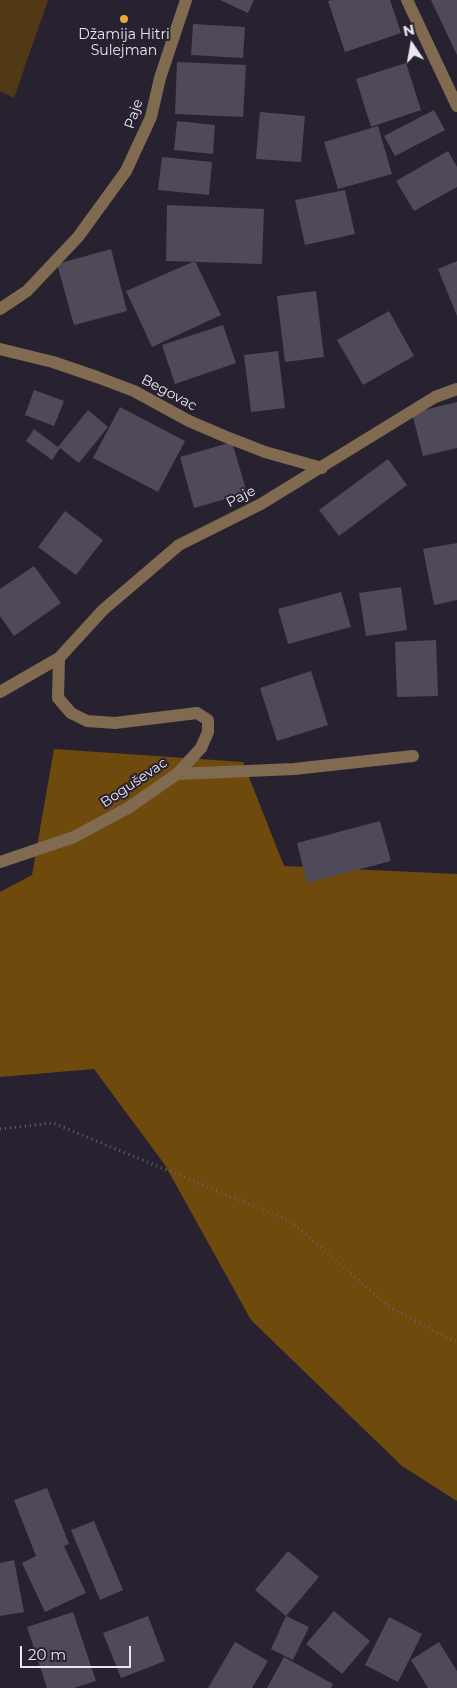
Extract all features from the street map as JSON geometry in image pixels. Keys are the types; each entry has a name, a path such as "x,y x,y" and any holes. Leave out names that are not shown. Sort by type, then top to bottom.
{"street":[{"name":"Paje","path":"0,309 27,291 78,237 126,171 151,117 160,78 186,0"},
{"path":"407,0 457,106"},
{"name":"Begovac","path":"0,349 53,362 97,377 134,391 189,421 232,439 265,452 322,468"},
{"name":"Paje","path":"0,692 59,658 102,610 179,545 261,504 435,397 457,389"},
{"name":"Boguševac","path":"0,862 74,837 128,808 177,774 201,748 208,732 208,720 197,713 115,723 86,721 71,713 58,698 59,658"},
{"path":"177,774 294,768 413,756"}],"path":[{"path":"0,1129 53,1123 290,1221 390,1308 457,1343"}],"shaded area":[{"path":"0,0 48,0 14,98 0,91"},
{"path":"54,749 243,762 284,866 457,874 457,1501 402,1466 251,1320 165,1165 94,1069 0,1077 0,892 32,875"}],"building":[{"path":"220,0 254,0 248,13"},
{"path":"390,0 401,33 345,52 328,1"},
{"path":"431,0 457,0 457,55"},
{"path":"193,24 245,27 243,58 191,55"},
{"path":"177,62 246,65 243,117 175,114"},
{"path":"406,63 421,110 371,127 356,79"},
{"path":"434,110 445,130 395,156 384,136"},
{"path":"260,112 305,116 301,162 256,159"},
{"path":"177,121 215,125 213,154 174,150"},
{"path":"378,126 392,174 338,189 324,142"},
{"path":"448,151 457,167 457,187 414,211 396,181"},
{"path":"162,157 212,162 209,195 158,190"},
{"path":"345,190 355,234 305,245 295,200"},
{"path":"167,205 264,209 262,264 166,261"},
{"path":"111,249 127,311 74,325 57,264"},
{"path":"195,261 221,315 152,347 126,291"},
{"path":"457,261 457,316 438,269"},
{"path":"316,291 324,357 285,362 277,296"},
{"path":"389,311 414,356 363,385 337,340"},
{"path":"223,325 236,363 175,384 162,345"},
{"path":"278,351 285,408 251,412 244,355"},
{"path":"34,390 64,401 54,426 25,415"},
{"path":"457,402 457,448 423,456 412,413"},
{"path":"120,407 185,441 158,492 93,458"},
{"path":"88,410 108,427 79,463 60,448 52,460 26,441 34,429 58,447"},
{"path":"232,442 247,493 194,508 180,457"},
{"path":"388,459 407,485 339,536 319,510"},
{"path":"65,511 103,540 76,575 38,547"},
{"path":"457,543 457,600 434,605 423,549"},
{"path":"34,566 61,603 14,636 0,616 0,589"},
{"path":"401,587 407,630 366,636 359,593"},
{"path":"341,592 351,627 288,644 278,609"},
{"path":"436,640 438,696 397,697 395,642"},
{"path":"311,671 328,725 277,741 260,688"},
{"path":"380,821 391,861 307,883 297,843"},
{"path":"47,1488 69,1544 64,1546 86,1593 45,1612 22,1563 36,1556 14,1500"},
{"path":"94,1521 123,1590 100,1600 71,1530"},
{"path":"288,1551 319,1577 286,1616 255,1590"},
{"path":"14,1560 24,1612 0,1616 0,1563"},
{"path":"334,1611 370,1641 342,1674 306,1644"},
{"path":"73,1612 96,1681 74,1688 47,1688 27,1627"},
{"path":"148,1616 165,1661 121,1678 103,1633"},
{"path":"286,1616 309,1627 293,1660 271,1649"},
{"path":"389,1617 422,1634 398,1682 365,1665"},
{"path":"235,1642 268,1661 252,1688 208,1688"},
{"path":"439,1642 457,1671 457,1688 428,1688 411,1660"},
{"path":"284,1657 333,1684 331,1688 267,1688"}],"place":[{"name":"Džamija Hitri Sulejman","path":"124,19"}]}
